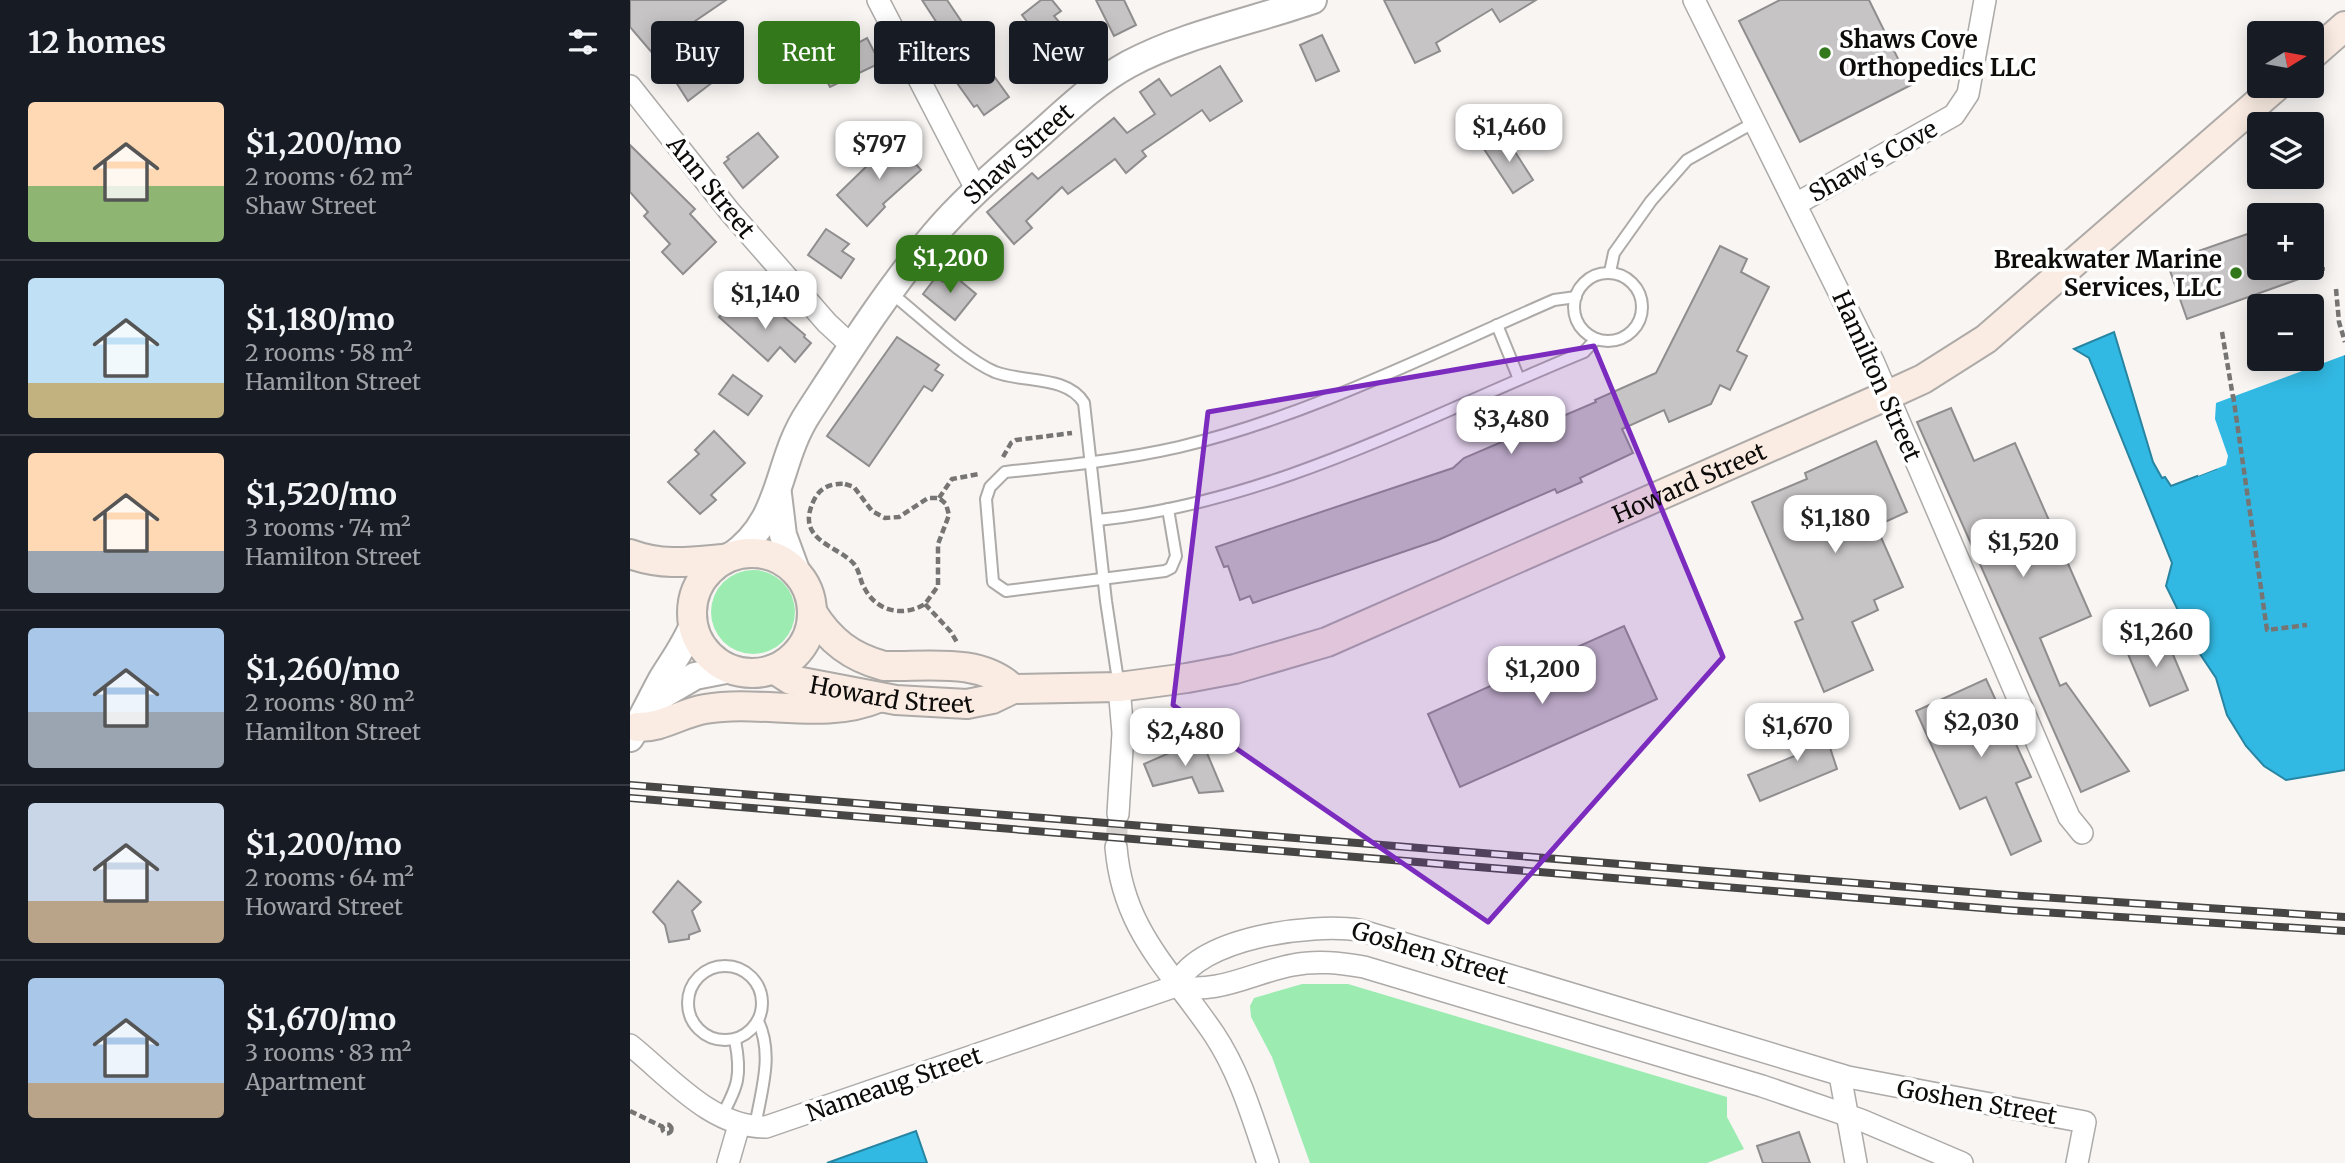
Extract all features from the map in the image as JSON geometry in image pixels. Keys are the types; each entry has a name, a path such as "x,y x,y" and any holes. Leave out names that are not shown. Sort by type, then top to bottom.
{"main road":[{"path":"2324,44 2345,26"},
{"name":"Howard Street","path":"774,669 791,680 882,697 918,703 967,704 992,699 1013,689 1119,687 1235,669 1327,642 1923,379 1986,339 2263,98"},
{"path":"758,553 772,556 797,573 810,598 812,612 805,640 786,662 774,669 752,673 731,669 707,653 676,586 640,558 727,558 758,553"},
{"path":"692,619 698,585 706,573 727,558"},
{"name":"Howard Street","path":"812,612 843,648 870,662 884,666 981,669 1004,680 1013,689"},
{"path":"634,733 693,712 720,706 838,708 882,697"}],"street":[{"path":"878,0 977,191"},
{"name":"Shaw Street","path":"727,558 760,530 778,494 796,434 853,347 933,236 977,191 1078,101 1120,70 1279,5 1314,0"},
{"name":"Hamilton Street","path":"1694,0 1888,395 2068,817 2082,833"},
{"name":"Shaw's Cove","path":"1796,204 1954,116 1968,94 1984,0"},
{"name":"Ann Street","path":"630,86 730,212 827,323 853,347"},
{"name":"Shaw Street","path":"778,494 783,535 797,573"},
{"path":"634,733 654,700 692,619"},
{"path":"654,700 695,676 731,669"},
{"path":"1118,814 1123,733 1119,687"},
{"path":"1116,847 1123,893 1139,933 1214,1034 1233,1068 1268,1163"},
{"name":"Goshen Street","path":"1962,1163 1846,1115 1762,1086 1364,967 1330,962 1295,964 1219,987 1191,989 1176,986 1186,970 1202,957 1282,931 1341,927 1378,934 1455,961 1840,1075 2085,1122 2077,1163"},
{"name":"Nameaug Street","path":"738,1123 780,1124 1176,986"},
{"path":"630,1045 738,1123 728,1163"},
{"path":"1840,1075 1856,1163"}],"lane":[{"path":"1610,272 1614,253 1651,201 1687,160 1755,122"},
{"path":"1610,272 1626,277 1635,285 1643,306 1636,327 1618,340 1596,339 1579,324 1574,314 1576,297 1584,282 1593,275 1610,272"},
{"path":"891,293 994,371 1066,386 1079,393 1087,418 1104,579 1119,687"},
{"path":"1168,509 1176,556 1171,568 1006,591 993,582 990,574 986,499 996,478 1005,472 1091,462 1178,447 1242,429 1346,390 1554,300 1576,297"},
{"path":"1497,325 1519,379"},
{"path":"1098,520 1168,509 1260,485 1402,431 1584,352 1596,339"},
{"path":"720,966 745,971 761,991 763,1004 758,1021 746,1035 735,1040 712,1038 694,1024 688,1001 698,978 720,966"},
{"path":"738,1123 768,1052 766,1038 758,1021"},
{"path":"735,1040 740,1075 736,1090 738,1123"}],"path":[{"path":"2336,289 2339,322 2345,342"},
{"path":"2222,332 2267,630 2307,625"},
{"path":"2233,396 2234,404"},
{"path":"832,485 850,485 872,511 888,519 899,517 928,498 939,498 946,504 949,515 939,544 938,586 925,604 898,612 870,597 854,564 823,545 815,536 811,512 818,492 832,485"},
{"path":"925,604 951,632 959,650"},
{"path":"630,1111 663,1127 670,1126 676,1118"}],"highlighted area":[{"path":"1594,346 1723,657 1488,922 1173,705 1208,412"}],"green space":[{"path":"745,570 761,570 777,577 788,588 795,604 792,628 783,642 761,654 745,654 729,647 718,636 711,620 711,604 718,588 729,577"},
{"path":"1302,984 1348,984 1727,1097 1727,1117 1744,1149 1707,1163 1310,1163 1272,1057 1251,1017 1250,1006 1254,998"}],"water":[{"path":"2114,332 2153,462 2162,478 2165,477 2171,486 2216,469 2196,408 2284,371 2324,371 2324,352 2345,340 2345,770 2286,780 2264,766 2246,746 2227,715 2216,678 2198,651 2166,586 2172,563 2089,358 2074,349"},
{"path":"916,1131 927,1163 827,1163"}],"pier":[{"path":"2345,336 2345,355 2324,363 2324,344"},
{"path":"2255,371 2302,371 2216,403 2215,419 2228,456 2226,465 2198,476 2199,472 2212,467 2193,414 2193,402 2197,395"}],"building":[{"path":"630,0 726,0 695,21 651,21 651,52 630,27"},
{"path":"922,0 947,0 961,21 936,21"},
{"path":"1041,0 1052,0 1061,11 1054,16 1058,21 1027,21 1022,15"},
{"path":"1096,0 1124,0 1136,25 1114,36"},
{"path":"1384,0 1536,0 1500,22 1492,9 1436,43 1440,51 1415,63"},
{"name":"Shaws Cove Orthopedics LLC","path":"1780,0 1869,0 1911,85 1800,142 1739,21"},
{"path":"1322,35 1339,71 1316,81 1300,45"},
{"path":"867,38 874,51 874,66 860,73 860,42"},
{"path":"1220,66 1242,101 1210,121 1202,110 1142,151 1146,156 1126,173 1115,159 1068,194 1062,187 1026,221 1032,228 1014,244 987,212 1032,173 1038,179 1114,118 1127,133 1155,114 1140,92 1159,79 1171,96"},
{"path":"995,78 1009,97 984,115 977,105 974,107 958,84 995,84"},
{"path":"677,84 710,84 688,101"},
{"path":"758,133 778,157 743,188 724,163 729,159 727,157"},
{"path":"1505,136 1533,180 1513,193 1484,149"},
{"path":"892,137 921,170 883,204 885,207 867,226 837,195"},
{"path":"630,145 695,209 690,214 716,242 683,274 662,252 670,244 644,216 648,212 630,192"},
{"path":"826,229 849,244 842,251 854,259 841,278 808,255"},
{"name":"Breakwater Marine Services, LLC","path":"2247,234 2247,280 2296,280 2257,294 2247,294 2247,298 2187,319 2167,262"},
{"path":"1720,246 1747,259 1741,272 1769,287 1737,351 1747,356 1730,390 1720,385 1711,404 1669,422 1664,410 1622,429 1633,453 1580,478 1582,482 1557,493 1555,489 1438,540 1253,603 1250,596 1240,600 1228,566 1224,567 1216,547 1453,468 1464,458 1596,402 1595,400 1656,373"},
{"path":"951,273 976,294 955,320 923,294 936,277 943,282"},
{"path":"740,295 768,322 777,311 805,335 811,343 795,362 780,347 768,361 719,317"},
{"path":"897,337 939,365 935,370 943,375 932,391 924,386 869,466 827,436"},
{"path":"733,375 762,396 748,415 719,394"},
{"path":"1951,408 1974,461 2015,443 2091,616 2040,638 2060,686 2066,683 2129,771 2081,792 1917,422"},
{"path":"714,431 745,463 711,495 716,500 700,514 668,482 699,454 695,450"},
{"path":"1876,441 1907,512 1876,526 1903,587 1874,600 1878,610 1852,622 1873,670 1824,692 1795,622 1803,619 1752,502 1807,479 1805,473"},
{"path":"1624,626 1657,699 1460,787 1428,714"},
{"path":"2163,631 2188,690 2150,706 2125,647"},
{"path":"1986,679 2031,777 2016,783 2041,841 2011,855 1986,797 1960,809 1916,711"},
{"path":"1821,720 1837,769 1760,801 1748,775 1797,755 1788,733"},
{"path":"1201,739 1223,791 1199,793 1192,777 1153,786 1144,764"},
{"path":"678,881 701,902 692,911 700,931 689,935 689,939 669,942 665,925 653,912"},
{"path":"1799,1132 1810,1163 1763,1163 1757,1146"}],"tunnel":[{"path":"1116,847 1118,814"}],"railway":[{"path":"630,785 2008,895 2345,917"},
{"path":"630,798 2007,910 2345,931"}],"place":[{"name":"Shaws Cove Orthopedics LLC","path":"1825,53"},
{"name":"Breakwater Marine Services, LLC","path":"2236,273"}]}
